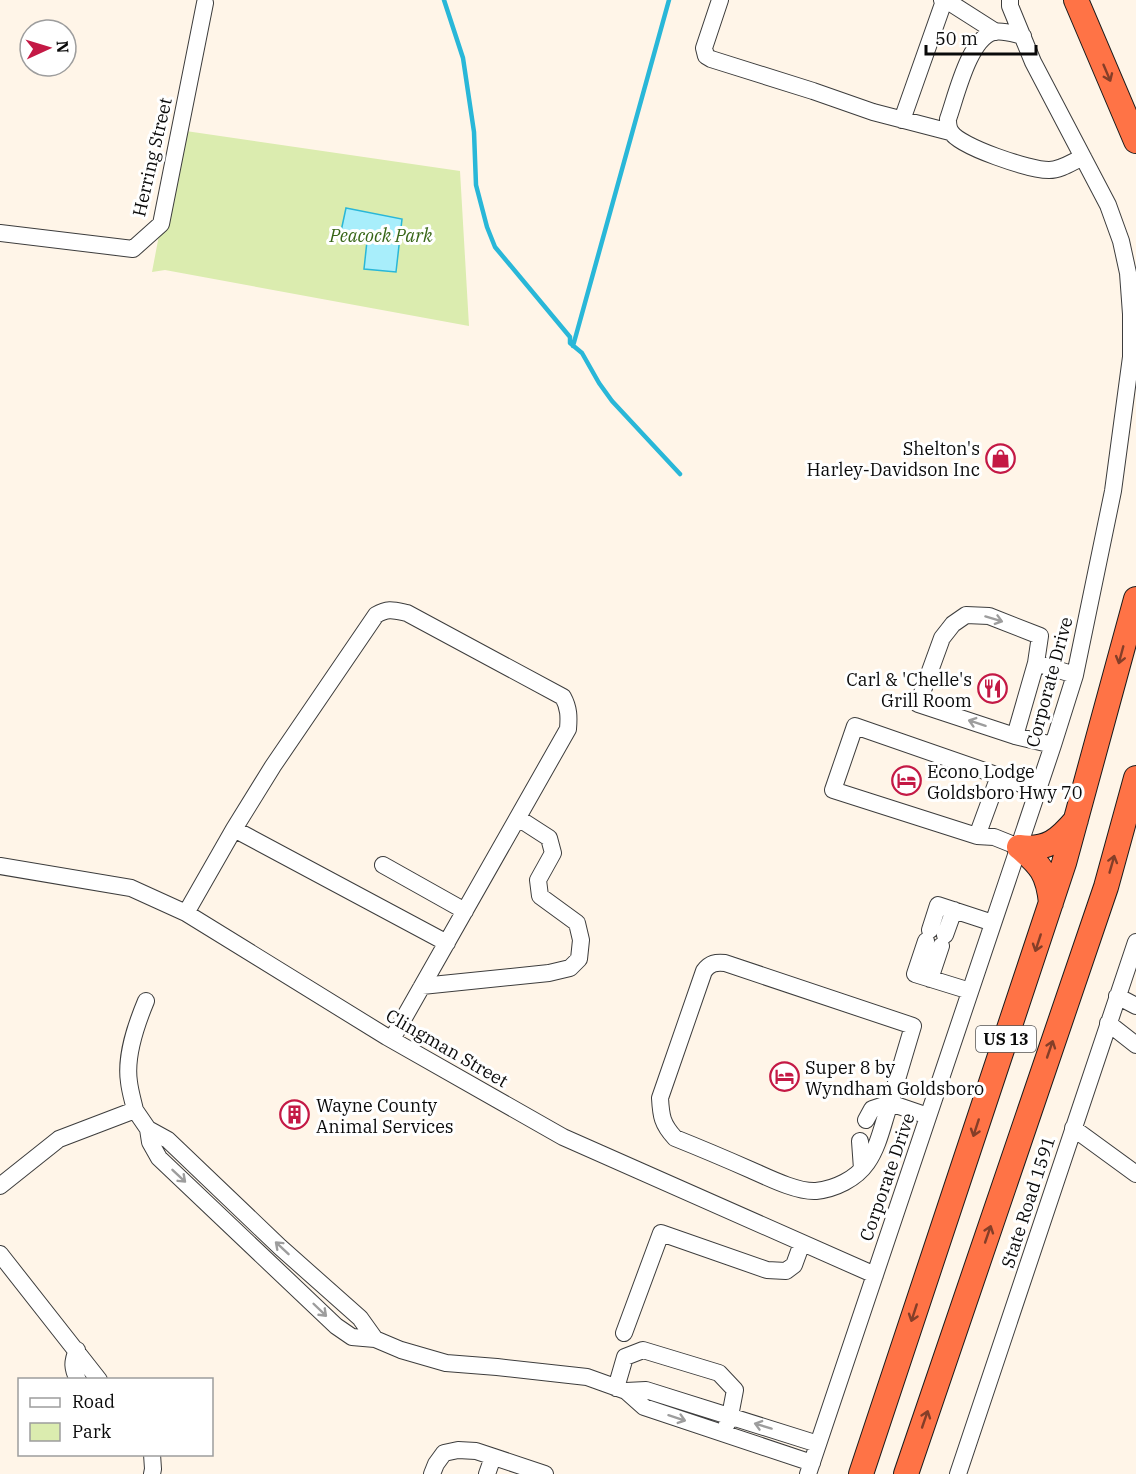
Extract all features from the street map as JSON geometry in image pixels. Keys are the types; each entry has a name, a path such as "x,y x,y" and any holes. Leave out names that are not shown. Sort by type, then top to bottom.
{"highway":[{"path":"1076,0 1136,141"},
{"name":"US 13","path":"861,1474 1064,863 1136,599"},
{"name":"US 13","path":"906,1474 1106,887 1136,778"},
{"path":"1019,847 1032,849 1046,845 1064,835 1076,820"},
{"path":"1019,847 1036,861 1044,873 1048,881 1051,903"}],"street":[{"path":"720,0 704,48 706,56 711,59 873,112 950,132"},
{"name":"Corporate Drive","path":"810,1468 1075,675 1113,491 1131,357 1128,273 1121,241 1108,205 1033,62 1010,6 1010,0"},
{"path":"902,120 943,1 952,4 996,32 1023,36"},
{"name":"Herring Street","path":"0,233 133,249 161,224 205,3"},
{"path":"996,32 979,42 969,58 948,119 950,132 964,144 1038,169 1057,169 1083,157"},
{"path":"186,913 273,766 376,615 384,610 406,613 563,697 569,716 568,729 392,1039"},
{"path":"1015,736 1036,663 1040,636 989,616 966,615 953,624 942,638 918,704 1015,736 1053,745"},
{"path":"1036,663 1075,675"},
{"path":"1019,847 994,837 977,836 833,790 855,726 1038,790"},
{"path":"977,836 999,776"},
{"path":"422,986 549,974 570,968 579,959 581,940 577,923 540,897 538,880 553,853 549,838 518,818"},
{"path":"234,829 447,943"},
{"path":"383,865 465,911"},
{"name":"Clingman Street","path":"0,866 131,888 186,913 392,1039 563,1137 874,1275"},
{"path":"970,991 930,979 938,905 993,923"},
{"name":"State Road 1591","path":"958,1474 1136,942"},
{"path":"717,962 914,1026 890,1103 874,1151 862,1169 844,1182 828,1189 814,1191 772,1179 675,1138 666,1129 661,1116 660,1098 704,971 708,965 717,962"},
{"path":"1117,996 1136,1006"},
{"path":"146,1001 136,1026 130,1054 128,1080 135,1110 148,1129 150,1142 159,1158 336,1326 352,1337 375,1339 400,1350 446,1363 587,1377 621,1390 644,1407 723,1433 810,1468"},
{"path":"1108,1023 1136,1045"},
{"path":"866,1120 872,1109 890,1103 928,1116"},
{"path":"2,1182 59,1139 135,1110"},
{"path":"1073,1128 1136,1174"},
{"path":"860,1141 862,1169"},
{"path":"624,1333 661,1233 767,1270 786,1271 794,1265 802,1243"},
{"path":"2,1261 97,1378"},
{"path":"76,1350 73,1369 77,1378"},
{"path":"621,1390 625,1357 644,1350 719,1372 735,1390 730,1416 723,1433"},
{"path":"621,1390 646,1390 819,1444"},
{"path":"432,1474 444,1453 458,1450 476,1451 539,1473"},
{"path":"152,1456 152,1474"},
{"path":"487,1474 493,1457"}],"green space":[{"name":"Peacock Park","path":"179,130 460,171 469,326 165,270 152,272"}],"water":[{"path":"346,208 402,219 396,272 364,269 367,241 340,236"}],"waterway":[{"path":"444,0 463,58 474,132 476,185 495,247 570,337 570,343 582,353 612,401 680,474"},
{"path":"573,346 669,0"}],"place":[{"name":"Shelton's Harley-Davidson Inc","path":"1001,458"},
{"name":"Carl & 'Chelle's Grill Room","path":"993,689"},
{"name":"Econo Lodge Goldsboro Hwy 70","path":"906,781"},
{"name":"Super 8 by Wyndham Goldsboro","path":"784,1077"},
{"name":"Wayne County Animal Services","path":"295,1115"}]}
